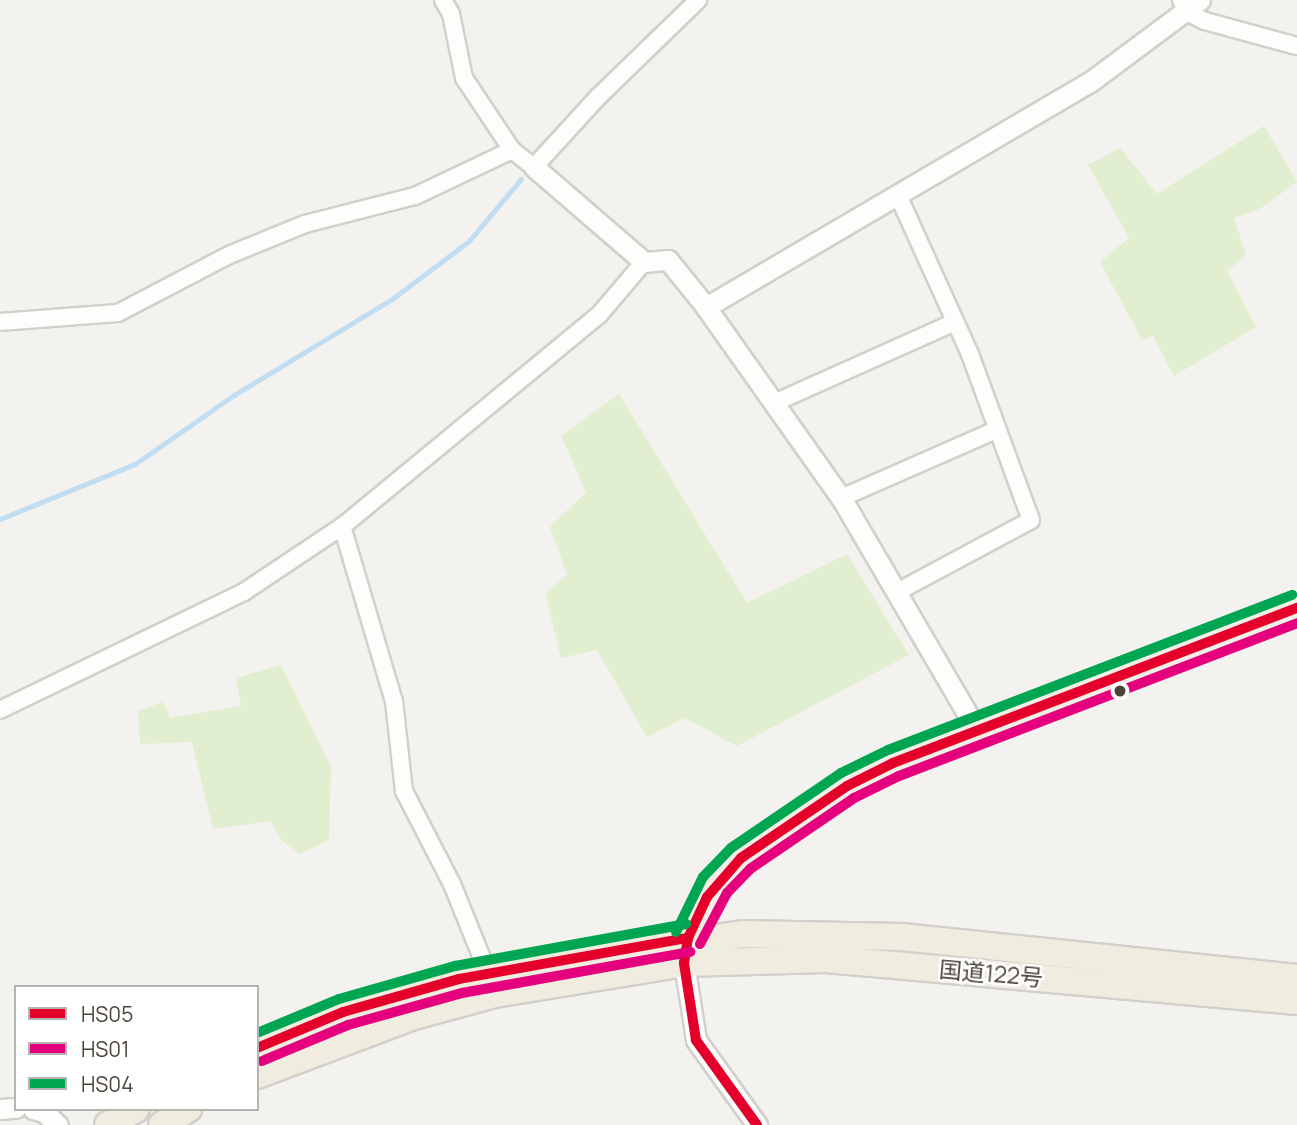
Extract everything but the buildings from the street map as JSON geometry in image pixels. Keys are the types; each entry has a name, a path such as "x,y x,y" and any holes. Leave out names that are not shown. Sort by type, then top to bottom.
{"highway":[{"name":"国道122号","path":"686,951 797,931 875,935 1297,978"},
{"path":"259,1047 343,1013 488,973 686,951"},
{"path":"259,1073 414,1016 495,994 686,951"},
{"name":"国道122号","path":"686,951 826,959 1297,1001"},
{"path":"108,1125 132,1111"},
{"path":"162,1125 185,1111"}],"main road":[{"path":"686,951 715,885 751,850 847,786 893,763 1297,608"}],"street":[{"path":"443,0 452,14 464,78 512,150 644,262"},
{"path":"534,167 597,98 698,0"},
{"path":"706,307 1090,82 1189,4 1205,21 1297,46"},
{"path":"0,322 118,313 242,250 305,224 415,196 512,150"},
{"path":"897,592 1031,520 955,322 898,195"},
{"path":"0,710 244,592 342,526 598,315 644,262 668,260 706,307 841,498 978,732"},
{"path":"774,403 955,322"},
{"path":"841,498 996,430"},
{"path":"342,526 394,701 404,791 452,884 488,973"},
{"path":"686,951 696,1040 757,1125"},
{"path":"40,1111 58,1125"}],"green space":[{"path":"1264,126 1297,182 1261,208 1234,218 1246,255 1227,271 1256,327 1174,376 1153,336 1142,340 1100,262 1129,238 1088,165 1120,148 1157,194"},
{"path":"619,394 747,603 847,554 909,655 737,746 685,718 647,737 597,650 561,658 545,593 567,575 550,527 586,492 561,436"},
{"path":"281,665 331,767 329,840 300,854 282,841 270,821 213,829 192,742 140,744 138,711 163,702 170,718 241,706 236,678"}],"waterway":[{"path":"0,519 135,464 234,395 392,299 469,241 521,179"}],"transit line":[{"name":"HS04","path":"676,932 703,877 731,848 841,773 888,750 1292,595"},
{"name":"HS05","path":"757,1125 696,1040 684,963 688,938 707,897 741,858 847,786 893,763 1297,608"},
{"name":"HS01","path":"700,944 727,893 750,869 854,798 899,776 1297,623"},
{"name":"HS04","path":"259,1032 339,999 455,966 686,924"},
{"name":"HS05","path":"259,1047 343,1012 459,979 688,938"},
{"name":"HS01","path":"262,1061 348,1025 462,993 690,952"}]}
